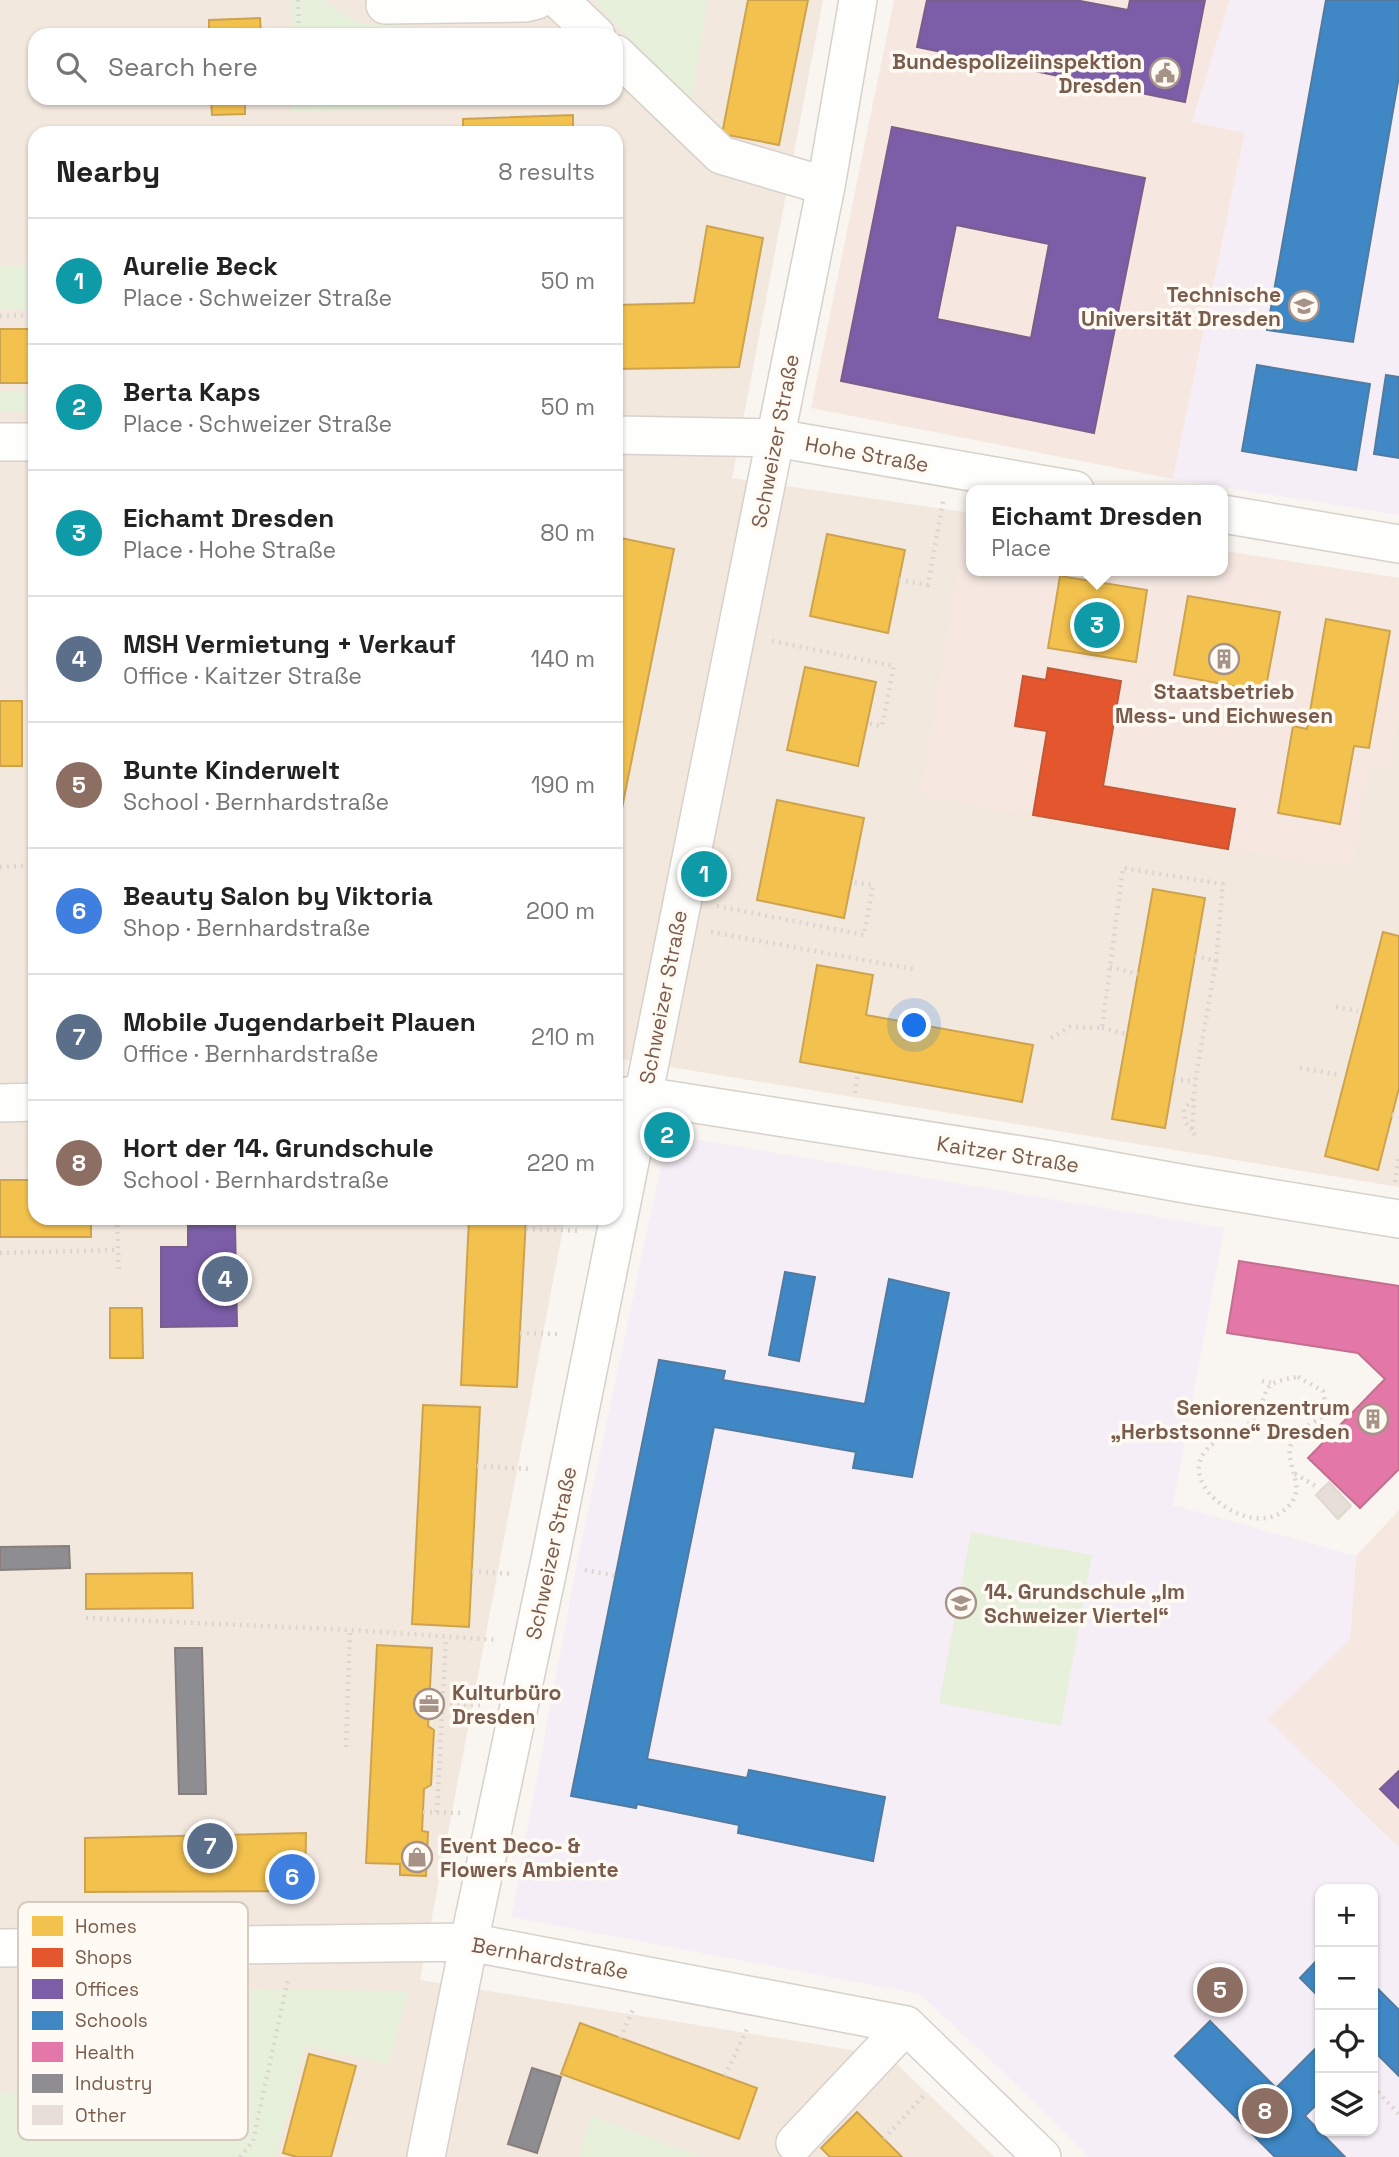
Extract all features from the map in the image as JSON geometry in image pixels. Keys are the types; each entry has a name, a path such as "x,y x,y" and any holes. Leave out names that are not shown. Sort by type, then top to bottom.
{"street":[{"path":"385,5 525,3 537,0"},
{"path":"559,0 589,28"},
{"name":"Schweizer Straße","path":"623,1137 630,1096 679,912 826,186 858,0"},
{"path":"623,61 721,155 826,186"},
{"name":"Hohe Straße","path":"623,435 776,438 1045,485"},
{"path":"0,442 28,442"},
{"path":"1228,515 1399,544"},
{"name":"Kaitzer Straße","path":"630,1096 1046,1158 1191,1185 1396,1204"},
{"path":"0,1103 28,1102"},
{"name":"Schweizer Straße","path":"426,2157 550,1560 608,1225"},
{"name":"Bernhardstraße","path":"248,1945 469,1942 906,2025"},
{"name":"Bernhardstraße","path":"0,1948 18,1948"},
{"path":"795,2143 906,2025 1042,2157"}],"path":[{"path":"298,0 299,28"},
{"path":"0,316 28,315"},
{"path":"899,580 928,586 949,469"},
{"path":"736,634 894,666 882,726 867,723"},
{"path":"0,867 28,865"},
{"path":"1102,1028 1123,868 1223,884 1216,961 1195,1082 1192,1130"},
{"path":"679,912 864,935 873,886 851,882"},
{"path":"679,912 913,969"},
{"path":"1195,956 1216,961"},
{"path":"1110,967 1138,974"},
{"path":"1336,1007 1358,1011"},
{"path":"1051,1038 1070,1027 1102,1028 1127,1034"},
{"path":"1300,1068 1339,1075"},
{"path":"1174,1079 1195,1082"},
{"path":"1194,1098 1184,1109 1185,1122 1196,1137"},
{"path":"1392,1114 1399,1117"},
{"path":"1396,1204 1399,1155"},
{"path":"117,1225 119,1274"},
{"path":"526,1229 580,1231"},
{"path":"0,1253 118,1250"},
{"path":"520,1333 560,1334"},
{"path":"1298,1377 1323,1391 1326,1398 1323,1416 1299,1432 1293,1440 1289,1452 1294,1473 1298,1481 1292,1502 1276,1516 1266,1519 1239,1516 1227,1509 1202,1483 1199,1474 1203,1454 1248,1423 1256,1414 1266,1388 1273,1383 1298,1377"},
{"path":"1262,1381 1273,1383"},
{"path":"477,1466 533,1469"},
{"path":"1294,1473 1319,1488"},
{"path":"591,1571 617,1576"},
{"path":"472,1572 512,1574"},
{"path":"86,1618 498,1640"},
{"path":"346,1746 350,1630"},
{"path":"437,1812 446,1637"},
{"path":"429,1704 485,1705"},
{"path":"423,1812 463,1813"},
{"path":"240,2157 253,2141 295,1944"},
{"path":"725,2076 762,1998"},
{"path":"884,2139 949,2067"},
{"path":"1378,2092 1399,2114"}],"shaded area":[{"path":"0,0 823,0 732,478 966,512 966,576 1228,576 1228,552 1399,578 1399,1187 623,1059 623,126 28,126 28,1225 564,1225 420,1980 888,2056 995,2157 0,2157"},
{"path":"894,0 1230,0 1192,122 1245,132 1173,479 811,408"},
{"name":"Technische Universität Dresden","path":"1230,0 1399,0 1399,515 1228,488 1228,485 1173,479 1245,133 1192,122"},
{"path":"966,518 966,576 1228,576 1228,552 1399,578 1399,710 1391,766 1381,764 1368,773 1353,868 920,795"},
{"name":"14. Grundschule „Im Schweizer Viertel“","path":"680,1137 1224,1228 1173,1505 1356,1556 1350,1639 1267,1719 1399,1848 1399,2157 1089,2157 920,1994 511,1917 576,1568 665,1146"},
{"path":"1399,1510 1399,1848 1267,1719 1350,1639 1356,1556"}],"green space":[{"path":"291,0 325,0 360,22 402,26 402,28 291,28"},
{"path":"593,0 708,0 692,95 686,98 623,32 623,28 620,28"},
{"path":"292,105 404,105 404,108 292,112"},
{"path":"0,265 28,265 28,309 0,310"},
{"path":"0,392 28,392 28,411 0,412"},
{"path":"971,1532 1092,1555 1061,1726 939,1703"},
{"path":"248,1989 408,1991 389,2064 306,2046 275,2157 0,2157 0,2093 18,2092 18,2140 248,2140"},
{"path":"591,2116 701,2157 579,2157"}],"building: Homes":[{"path":"748,0 808,0 779,145 722,134"},
{"path":"260,18 261,28 209,28 209,20"},
{"path":"211,105 245,105 245,114 212,115"},
{"path":"573,115 573,126 463,126 463,119"},
{"path":"707,226 763,238 739,367 623,369 623,305 694,303"},
{"path":"0,329 28,329 28,383 0,383"},
{"path":"827,534 905,550 888,633 810,616"},
{"path":"623,538 674,549 623,803"},
{"path":"1060,576 1147,590 1136,662 1048,648"},
{"name":"Staatsbetrieb Mess- und Eichwesen","path":"1188,596 1280,612 1265,692 1174,675"},
{"path":"1326,619 1390,631 1369,748 1354,746 1340,824 1278,813 1293,726 1307,729"},
{"path":"805,667 876,682 858,766 787,750"},
{"path":"0,701 22,701 22,766 0,766"},
{"path":"777,800 864,818 844,918 757,900"},
{"path":"1153,889 1205,898 1165,1128 1112,1119"},
{"path":"1383,932 1399,936 1399,1088 1378,1170 1325,1156"},
{"path":"817,965 873,975 866,1015 1033,1045 1022,1102 800,1062"},
{"path":"0,1180 28,1180 28,1225 91,1225 91,1237 0,1237"},
{"path":"469,1225 526,1225 517,1387 461,1385"},
{"path":"110,1308 142,1308 143,1358 110,1358"},
{"path":"423,1405 480,1407 469,1627 412,1624"},
{"path":"192,1573 193,1608 86,1609 86,1574"},
{"path":"377,1645 432,1648 428,1726 434,1730 431,1785 424,1789 422,1831 428,1832 426,1876 400,1875 400,1864 366,1863"},
{"path":"306,1833 305,1891 85,1892 85,1838"},
{"path":"580,2023 757,2088 739,2139 561,2074"},
{"path":"309,2054 356,2066 331,2157 297,2157 283,2153"},
{"path":"857,2112 902,2157 830,2157 821,2148"}],"building: Shops":[{"path":"1048,668 1121,681 1103,786 1235,809 1228,849 1033,815 1047,731 1015,726 1023,676 1046,680"}],"building: Offices":[{"path":"927,0 1075,0 1128,10 1130,0 1205,0 1185,102 917,47"},
{"path":"892,127 1145,178 1094,433 841,381","holes":["956,225 1049,244 1031,338 937,319"]},
{"path":"235,1225 237,1326 161,1327 161,1247 188,1247 188,1226"},
{"path":"1399,1771 1399,1808 1380,1789"}],"building: Schools":[{"path":"1326,0 1399,0 1399,76 1353,342 1267,330"},
{"path":"1257,365 1370,384 1356,470 1242,451"},
{"path":"1386,375 1399,377 1399,458 1374,454"},
{"path":"785,1272 815,1277 799,1361 769,1355"},
{"path":"889,1279 949,1293 912,1477 853,1468 856,1452 714,1427 647,1759 747,1778 749,1770 885,1797 873,1861 738,1833 739,1825 637,1804 636,1808 571,1796 659,1360 725,1371 723,1380 865,1404"},
{"path":"1315,1962 1315,1993 1300,1978"},
{"path":"1378,1989 1399,2010 1399,2076 1378,2055"},
{"path":"1210,2021 1276,2088 1315,2049 1315,2106 1305,2116 1315,2126 1315,2136 1325,2136 1345,2157 1275,2157 1175,2056"}],"building: Health":[{"name":"Seniorenzentrum „Herbstsonne“ Dresden","path":"1239,1261 1399,1286 1399,1469 1360,1508 1308,1458 1385,1379 1358,1353 1227,1333"}],"building: Industry":[{"path":"69,1546 70,1568 0,1570 0,1547"},
{"path":"175,1648 202,1648 206,1794 179,1794"},
{"path":"532,2068 561,2077 537,2153 508,2144"}],"building: Other":[{"path":"1329,1482 1351,1506 1338,1519 1316,1495"}],"place":[{"name":"Bundespolizeiinspektion Dresden","path":"1165,73"},
{"name":"Technische Universität Dresden","path":"1304,306"},
{"name":"Eichamt Dresden","path":"1097,625"},
{"name":"Staatsbetrieb Mess- und Eichwesen","path":"1224,659"},
{"name":"Aurelie Beck","path":"704,874"},
{"name":"Berta Kaps","path":"667,1135"},
{"name":"MSH Vermietung + Verkauf","path":"225,1279"},
{"name":"Seniorenzentrum „Herbstsonne“ Dresden","path":"1373,1419"},
{"name":"14. Grundschule „Im Schweizer Viertel“","path":"961,1603"},
{"name":"Kulturbüro Dresden","path":"429,1704"},
{"name":"Mobile Jugendarbeit Plauen","path":"210,1846"},
{"name":"Event Deco- & Flowers Ambiente","path":"417,1857"},
{"name":"Beauty Salon by Viktoria","path":"292,1877"},
{"name":"Bunte Kinderwelt","path":"1220,1990"},
{"name":"Hort der 14. Grundschule","path":"1265,2111"}]}
